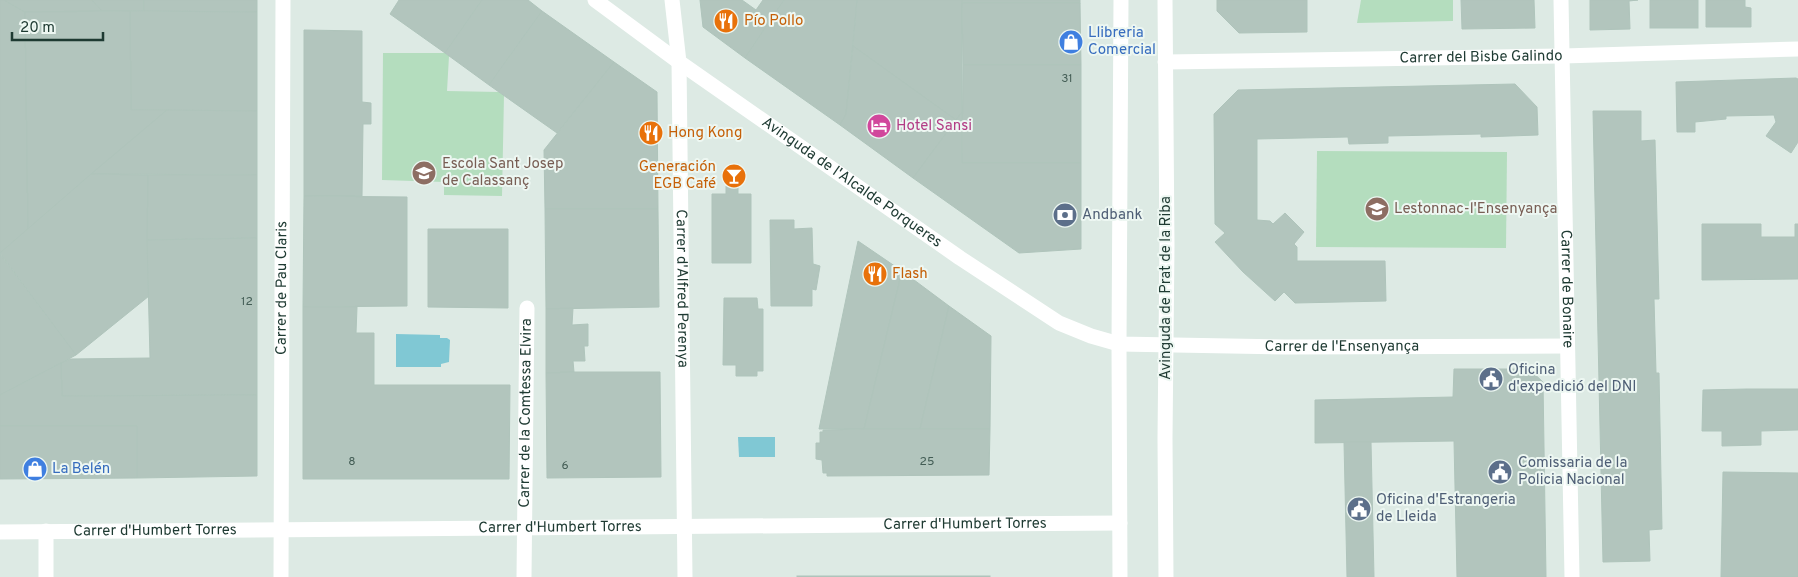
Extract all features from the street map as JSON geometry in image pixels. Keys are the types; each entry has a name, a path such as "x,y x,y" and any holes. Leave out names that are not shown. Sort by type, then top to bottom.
{"street":[{"name":"Carrer de Pau Claris","path":"280,577 283,0"},
{"name":"Avinguda de l'Alcalde Porqueres","path":"595,0 679,62 960,258 1058,323 1091,336 1119,344"},
{"name":"Carrer d'Alfred Perenya","path":"672,0 679,62 685,577"},
{"path":"1120,577 1121,0"},
{"name":"Avinguda de Prat de la Riba","path":"1165,0 1167,236 1166,577"},
{"name":"Carrer de Bonaire","path":"1561,0 1566,346 1572,577"},
{"name":"Carrer del Bisbe Galindo","path":"1165,62 1563,56 1798,49"},
{"name":"Carrer de la Comtessa Elvira","path":"524,577 527,308"},
{"name":"Carrer de l'Ensenyança","path":"1119,344 1285,347 1566,346"},
{"name":"Carrer d'Humbert Torres","path":"0,532 1120,523"},
{"path":"46,531 46,577"}],"green space":[{"path":"1361,0 1453,0 1453,21 1357,23"},
{"path":"383,53 445,53 449,56 447,91 499,92 504,95 502,196 444,195 444,182 382,180"},
{"path":"1317,151 1507,152 1506,248 1316,247"}],"water":[{"path":"396,334 440,335 440,338 447,338 450,340 449,362 441,364 441,367 396,367"},
{"path":"738,437 775,437 775,457 739,457"}],"building":[{"path":"0,0 4,0 25,12 28,229 0,253"},
{"path":"4,0 92,0 102,11 25,12"},
{"path":"92,0 144,0 144,11 102,11"},
{"path":"144,0 257,0 257,12 144,11"},
{"path":"399,0 482,0 445,53 390,14"},
{"path":"482,0 528,0 542,11 489,85 445,53"},
{"path":"700,0 742,0 756,10 763,0 784,0 745,58 703,27"},
{"path":"784,0 857,0 846,114 840,125 745,58"},
{"path":"857,0 962,0 962,112 956,120 853,46"},
{"path":"962,0 1080,0 1080,3 962,3"},
{"path":"1217,0 1307,0 1307,32 1239,33 1217,11"},
{"path":"1461,0 1534,0 1535,28 1462,29"},
{"path":"1590,0 1638,0 1629,1 1630,29 1590,30"},
{"path":"1650,0 1698,0 1698,28 1650,28"},
{"path":"1706,0 1745,0 1745,7 1751,8 1751,27 1706,27"},
{"path":"962,3 1080,3 1081,65 963,65"},
{"path":"130,11 257,12 257,111 131,110"},
{"path":"130,11 131,110 167,110 28,229 25,12"},
{"path":"542,11 614,62 557,133 489,85"},
{"path":"304,30 362,31 362,102 371,103 371,124 363,124 362,196 304,196"},
{"path":"853,46 956,120 913,178 840,125 846,114"},
{"path":"614,62 657,92 658,209 545,209 544,150"},
{"path":"963,65 1081,65 1081,163 962,163"},
{"path":"1798,79 1798,142 1791,153 1766,136 1776,122 1774,115 1726,116 1726,119 1695,122 1695,132 1677,132 1676,82"},
{"path":"1515,84 1537,107 1538,135 1481,137 1481,134 1388,136 1388,143 1349,144 1348,137 1257,139 1257,220 1270,221 1273,224 1285,213 1304,232 1294,244 1297,247 1297,261 1385,261 1386,301 1295,303 1284,292 1275,301 1243,272 1215,242 1225,233 1215,224 1214,114 1238,90"},
{"path":"167,110 257,111 257,175 91,174"},
{"path":"1593,111 1641,111 1641,141 1655,140 1659,299 1654,299 1656,373 1659,373 1662,529 1649,530 1650,561 1603,562"},
{"path":"962,112 962,163 1081,163 1081,249 1019,253 913,178"},
{"path":"91,174 148,175 149,296 76,355 0,253"},
{"path":"148,175 257,175 257,238 147,240"},
{"path":"726,186 738,186 738,194 751,194 751,263 712,263 712,194 726,194"},
{"path":"304,196 407,197 407,306 303,307"},
{"path":"545,209 658,209 659,307 546,309"},
{"path":"770,220 794,220 794,229 812,228 813,264 820,266 816,290 812,289 812,306 771,306"},
{"path":"1702,224 1761,224 1761,237 1795,237 1795,224 1798,224 1798,279 1702,280"},
{"path":"428,229 508,229 508,308 428,307"},
{"path":"257,238 257,395 62,396 61,363 70,359 150,358 147,240"},
{"path":"858,241 902,271 864,429 819,429"},
{"path":"0,254 76,355 0,395"},
{"path":"902,271 949,306 920,429 864,429"},
{"path":"724,298 757,298 758,309 763,309 763,371 757,371 757,376 736,376 736,365 723,365"},
{"path":"949,306 991,336 990,429 920,429"},
{"path":"303,307 357,307 356,333 374,333 374,385 510,385 509,479 303,479"},
{"path":"573,308 572,325 588,324 588,346 584,346 585,361 573,361 574,372 546,373 546,309"},
{"path":"61,363 62,396 257,395 257,476 137,478 137,426 0,426 0,395"},
{"name":"Comissaria de la Policia Nacional","path":"1454,369 1529,369 1543,382 1546,577 1457,577 1454,441 1315,443 1315,400 1453,397"},
{"path":"660,372 661,477 547,478 546,373"},
{"path":"1798,389 1798,430 1761,431 1761,445 1722,446 1722,431 1702,431 1703,390"},
{"path":"0,426 137,426 137,478 0,479"},
{"path":"990,429 989,475 827,476 827,473 823,473 822,460 816,459 816,443 820,443 820,432 823,432 823,430"},
{"name":"Oficina d'Estrangeria de Lleida","path":"1344,442 1371,442 1374,577 1347,577"},
{"path":"1723,472 1798,473 1798,577 1721,577"},
{"path":"990,576 990,577 797,577"}],"place":[{"name":"Pío Pollo","path":"726,21"},
{"name":"Llibreria Comercial","path":"1071,42"},
{"name":"Hotel Sansi","path":"879,126"},
{"name":"Hong Kong","path":"651,133"},
{"name":"Escola Sant Josep de Calassanç","path":"424,173"},
{"name":"Generación EGB Café","path":"734,176"},
{"name":"Lestonnac-l'Ensenyança","path":"1377,209"},
{"name":"Andbank","path":"1065,215"},
{"name":"Flash","path":"875,274"},
{"name":"Oficina d'expedició del DNI","path":"1491,379"},
{"name":"La Belén","path":"35,469"},
{"name":"Comissaria de la Policia Nacional","path":"1500,472"},
{"name":"Oficina d'Estrangeria de Lleida","path":"1359,509"}]}
